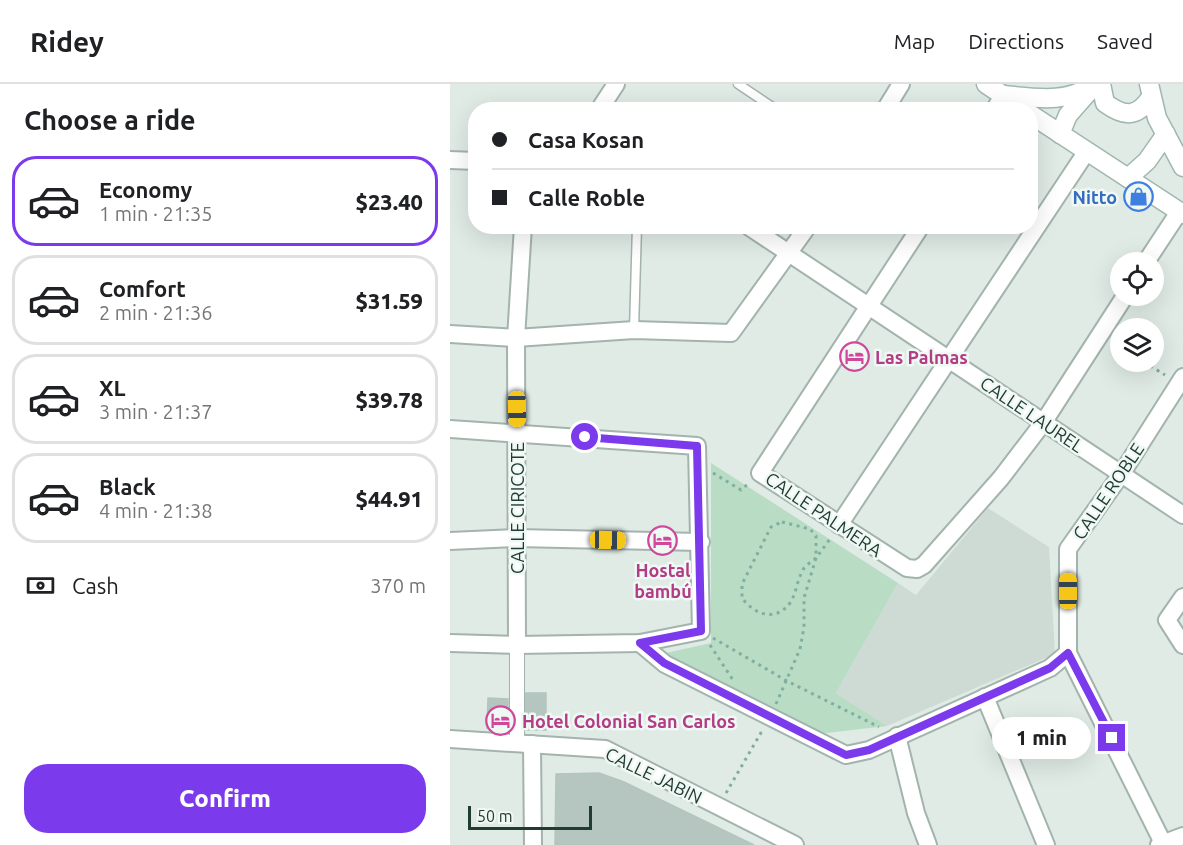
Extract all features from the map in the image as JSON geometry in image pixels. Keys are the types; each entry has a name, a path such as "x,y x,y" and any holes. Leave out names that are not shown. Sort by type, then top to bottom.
{"main road":[{"path":"986,84 999,102 1050,99 1080,94 1095,84"},
{"path":"1060,135 1068,115 1095,84"},
{"path":"1101,84 1105,103 1116,111 1130,114 1142,110 1150,91"},
{"path":"1150,91 1166,134 1183,167"},
{"path":"1038,120 1181,213"},
{"path":"1128,178 1147,161 1166,134"}],"street":[{"path":"604,102 616,84"},
{"path":"890,102 901,84"},
{"path":"1038,227 1088,151"},
{"path":"450,160 468,161"},
{"path":"1153,252 1181,213"},
{"name":"CALLE CIRICOTE","path":"517,645 516,338 522,234"},
{"name":"CALLE LAUREL","path":"761,234 869,309 951,360 1183,515"},
{"path":"450,334 516,338 634,330 731,333 803,234"},
{"name":"CALLE PALMERA","path":"916,234 869,309 760,472 907,568 917,569 924,565 1001,478 1043,423"},
{"path":"839,525 1034,234"},
{"path":"1043,423 1119,306"},
{"name":"CALLE ROBLE","path":"1162,844 1068,653 1068,549 1122,473 1181,380"},
{"path":"450,429 697,446 701,542 701,631 640,643 517,645 450,643"},
{"path":"450,541 516,538 701,542"},
{"path":"1183,597 1167,620 1183,645"},
{"path":"640,643 664,663 846,755 869,750 1050,668 1068,653"},
{"path":"517,645 533,845"},
{"path":"985,697 1046,845"},
{"path":"897,736 916,813 928,845"},
{"name":"CALLE JABIN","path":"450,739 605,749 795,845"},
{"path":"1162,844 1183,836"}],"lane":[{"path":"738,84 765,102"},
{"path":"634,330 637,234"}],"path":[{"path":"1164,372 1181,380"},
{"path":"698,464 741,490 760,472"},
{"path":"718,806 770,716 800,650 804,627 804,598 816,558 816,536 810,529 782,522 771,527 742,584 742,598 752,610 764,615 775,614 789,604 802,569 816,558 839,525"},
{"path":"701,631 787,681 897,736"},
{"path":"701,631 749,705"}],"shaded area":[{"path":"988,508 1049,547 1055,654 887,726 836,693 898,583 916,595"}],"green space":[{"path":"711,463 898,583 836,693 887,726 818,734 657,655 711,643"}],"building":[{"path":"523,693 546,693 546,730 523,730"},
{"path":"488,698 508,699 508,729 487,728"},
{"path":"599,773 624,782 754,845 555,845 556,774"}],"place":[{"name":"Nitto","path":"1138,197"},
{"name":"Las Palmas","path":"854,357"},
{"name":"Hostal bambú","path":"663,541"},
{"name":"Hotel Colonial San Carlos","path":"501,721"}],"route":[{"path":"585,437 697,446 701,542 701,631 640,643 664,663 834,750 846,755 857,755 1050,668 1068,653 1112,738"}]}
